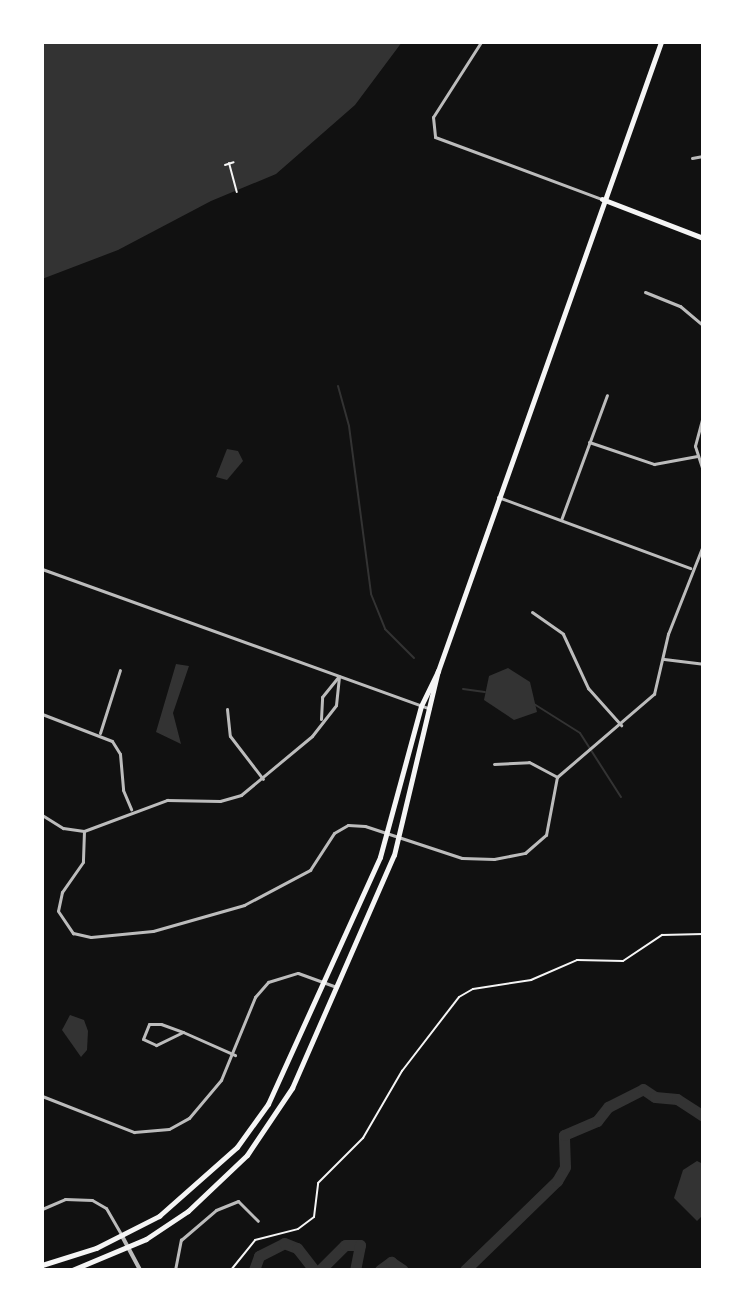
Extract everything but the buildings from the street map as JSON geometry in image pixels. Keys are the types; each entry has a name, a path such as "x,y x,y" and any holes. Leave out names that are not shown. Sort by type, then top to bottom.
{"main road":[{"path":"42,1265 122,1236 180,1201 237,1147 281,1082 389,834 421,706 438,671 602,199 661,42"},
{"path":"602,199 703,238"},
{"path":"72,1270 128,1247 188,1211 247,1155 292,1088 400,838 438,671"}],"street":[{"path":"481,42 433,117 433,134 442,142 602,199"},
{"path":"692,158 703,156"},
{"path":"645,292 680,306 703,325"},
{"path":"561,520 607,395"},
{"path":"703,416 697,456 703,470"},
{"path":"588,441 654,464 697,456"},
{"path":"498,497 691,568"},
{"path":"84,831 83,862 62,892 58,911 73,933 91,937 153,931 244,905 310,870 344,827 359,824 462,858 494,859 525,853 546,835 557,777 654,694 691,568 703,545"},
{"path":"42,569 430,709"},
{"path":"532,612 563,634 588,688 621,725"},
{"path":"664,659 703,664"},
{"path":"100,733 120,670"},
{"path":"42,815 63,828 84,831 174,798 231,799 263,779 305,745 321,719 336,705 339,676"},
{"path":"321,719 324,692 339,676"},
{"path":"227,709 230,736 263,779"},
{"path":"42,714 100,733 120,754 123,790 132,811"},
{"path":"494,764 529,762 557,777"},
{"path":"42,1096 134,1132 169,1129 197,1110 235,1055 255,997 268,982 298,973 337,987"},
{"path":"183,1032 156,1045 143,1039 145,1028 154,1023 183,1032 235,1055"},
{"path":"42,1209 65,1199 92,1200 106,1208 140,1270"},
{"path":"175,1270 181,1240 216,1210 238,1201 258,1221"}],"path":[{"path":"234,162 227,164 237,192"},
{"path":"231,1270 255,1240 298,1229 314,1217 318,1183 363,1138 402,1071 459,997 473,989 537,979 577,960 623,961 662,935 703,934"}],"shaded area":[{"path":"42,42 402,42 355,105 276,174 211,201 118,250 42,279"},
{"path":"227,449 238,451 243,461 227,480 216,477"},
{"path":"176,664 189,666 173,713 181,744 156,732"},
{"path":"508,668 530,682 537,712 514,720 484,700 489,676"},
{"path":"70,1015 84,1020 88,1031 87,1050 81,1057 62,1030"},
{"path":"697,1161 703,1164 703,1215 697,1221 674,1198 683,1170"}],"waterway":[{"path":"338,386 349,426 371,594 385,629 414,658"},
{"path":"463,689 485,692"},
{"path":"534,704 580,733 621,797"},
{"path":"465,1270 557,1181 565,1167 564,1135 597,1121 608,1107 643,1089 655,1097 677,1099 703,1116"},
{"path":"254,1270 259,1256 284,1243 297,1248 314,1270"},
{"path":"320,1270 345,1245 360,1245 355,1270"},
{"path":"380,1270 391,1262 403,1270"}]}
